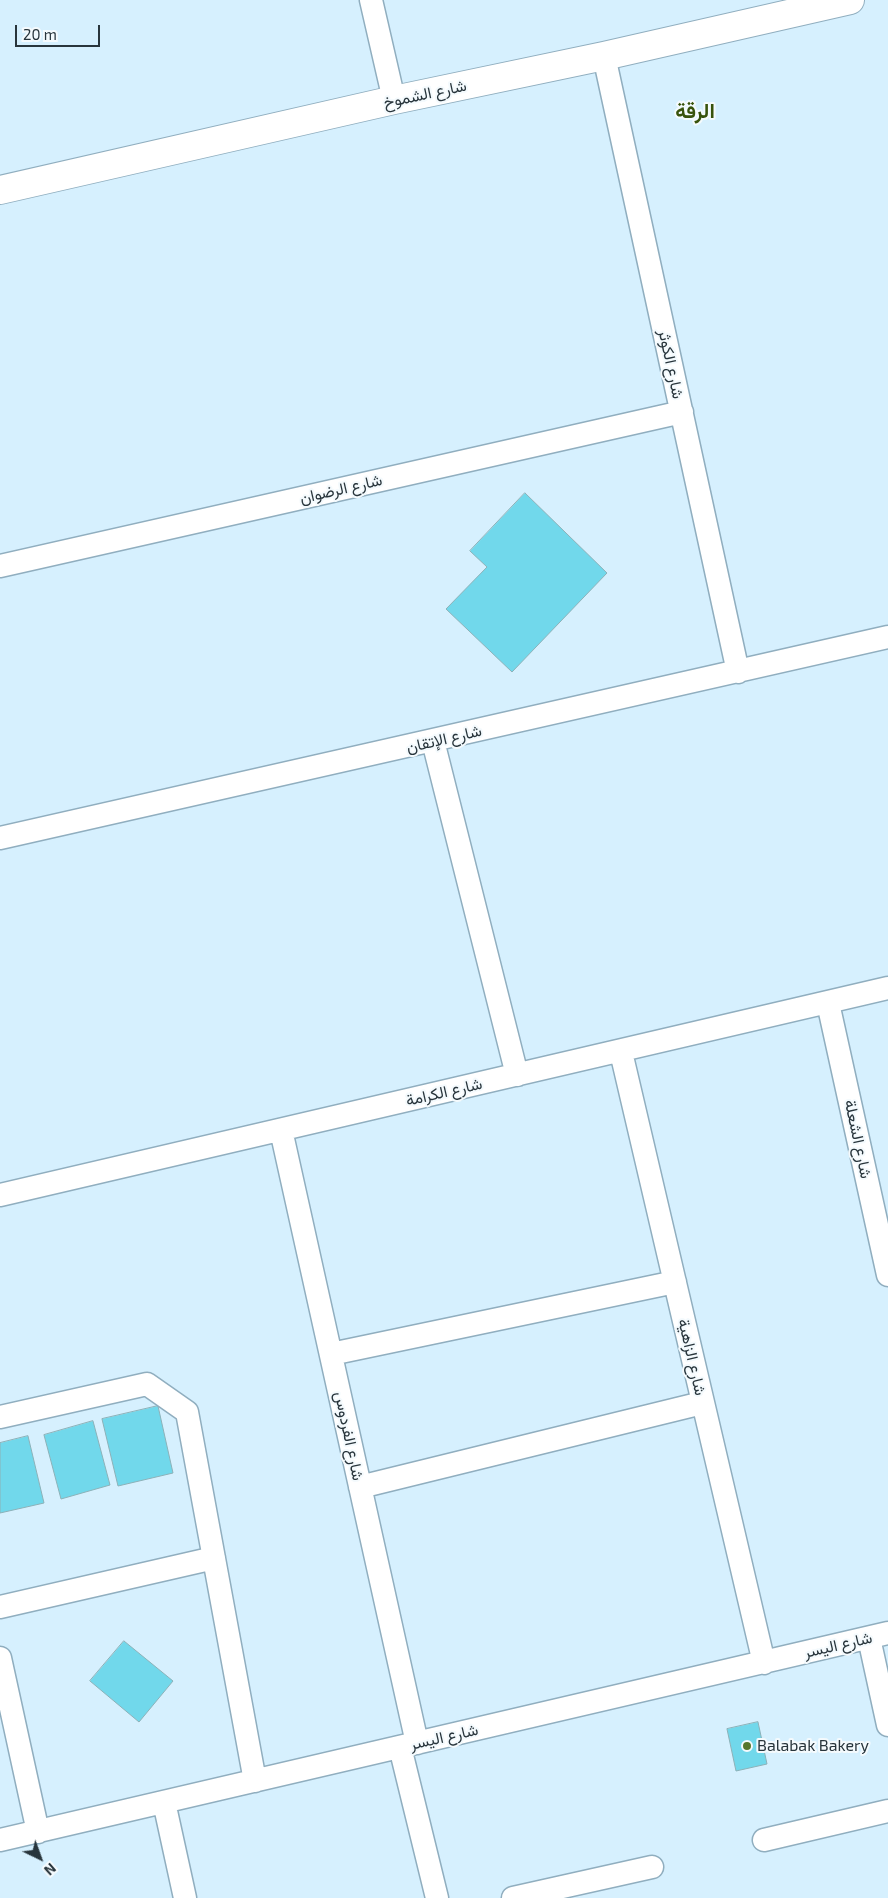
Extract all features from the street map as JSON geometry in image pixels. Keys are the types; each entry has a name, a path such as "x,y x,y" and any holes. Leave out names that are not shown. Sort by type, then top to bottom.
{"street":[{"path":"371,0 394,100"},
{"name":"شارع الشموخ","path":"0,190 394,100 604,56 850,0"},
{"name":"شارع الكوثر","path":"604,56 738,672"},
{"name":"شارع الرضوان","path":"0,566 682,412"},
{"name":"شارع الإتقان","path":"0,838 888,637"},
{"path":"433,741 517,1076"},
{"name":"شارع الكرامة","path":"0,1195 621,1052 888,988"},
{"name":"شارع الشعلة","path":"828,1003 888,1275"},
{"name":"شارع الزاهية","path":"621,1052 764,1663"},
{"name":"شارع الفردوس","path":"281,1130 360,1487 437,1898"},
{"path":"331,1354 675,1282"},
{"path":"0,1417 147,1384 187,1412 254,1781"},
{"path":"360,1487 702,1403"},
{"path":"0,1607 214,1558"},
{"path":"879,1636 888,1725"},
{"name":"شارع اليسر","path":"0,1840 879,1636"},
{"path":"0,1658 38,1832"},
{"path":"164,1802 185,1898"},
{"path":"764,1840 888,1811"},
{"path":"513,1898 652,1867"}],"building":[{"path":"525,493 607,573 512,672 446,609 487,567 470,551"},
{"path":"158,1406 173,1473 118,1486 102,1419"},
{"path":"93,1421 110,1485 61,1499 44,1435"},
{"path":"28,1436 44,1503 0,1513 0,1443"},
{"path":"124,1641 173,1681 139,1722 90,1681"},
{"name":"Balabak Bakery","path":"758,1722 767,1764 736,1771 727,1729"}],"place":[{"name":"Balabak Bakery","path":"747,1746"}],"district":[{"name":"الرقة","path":"695,111"}]}
